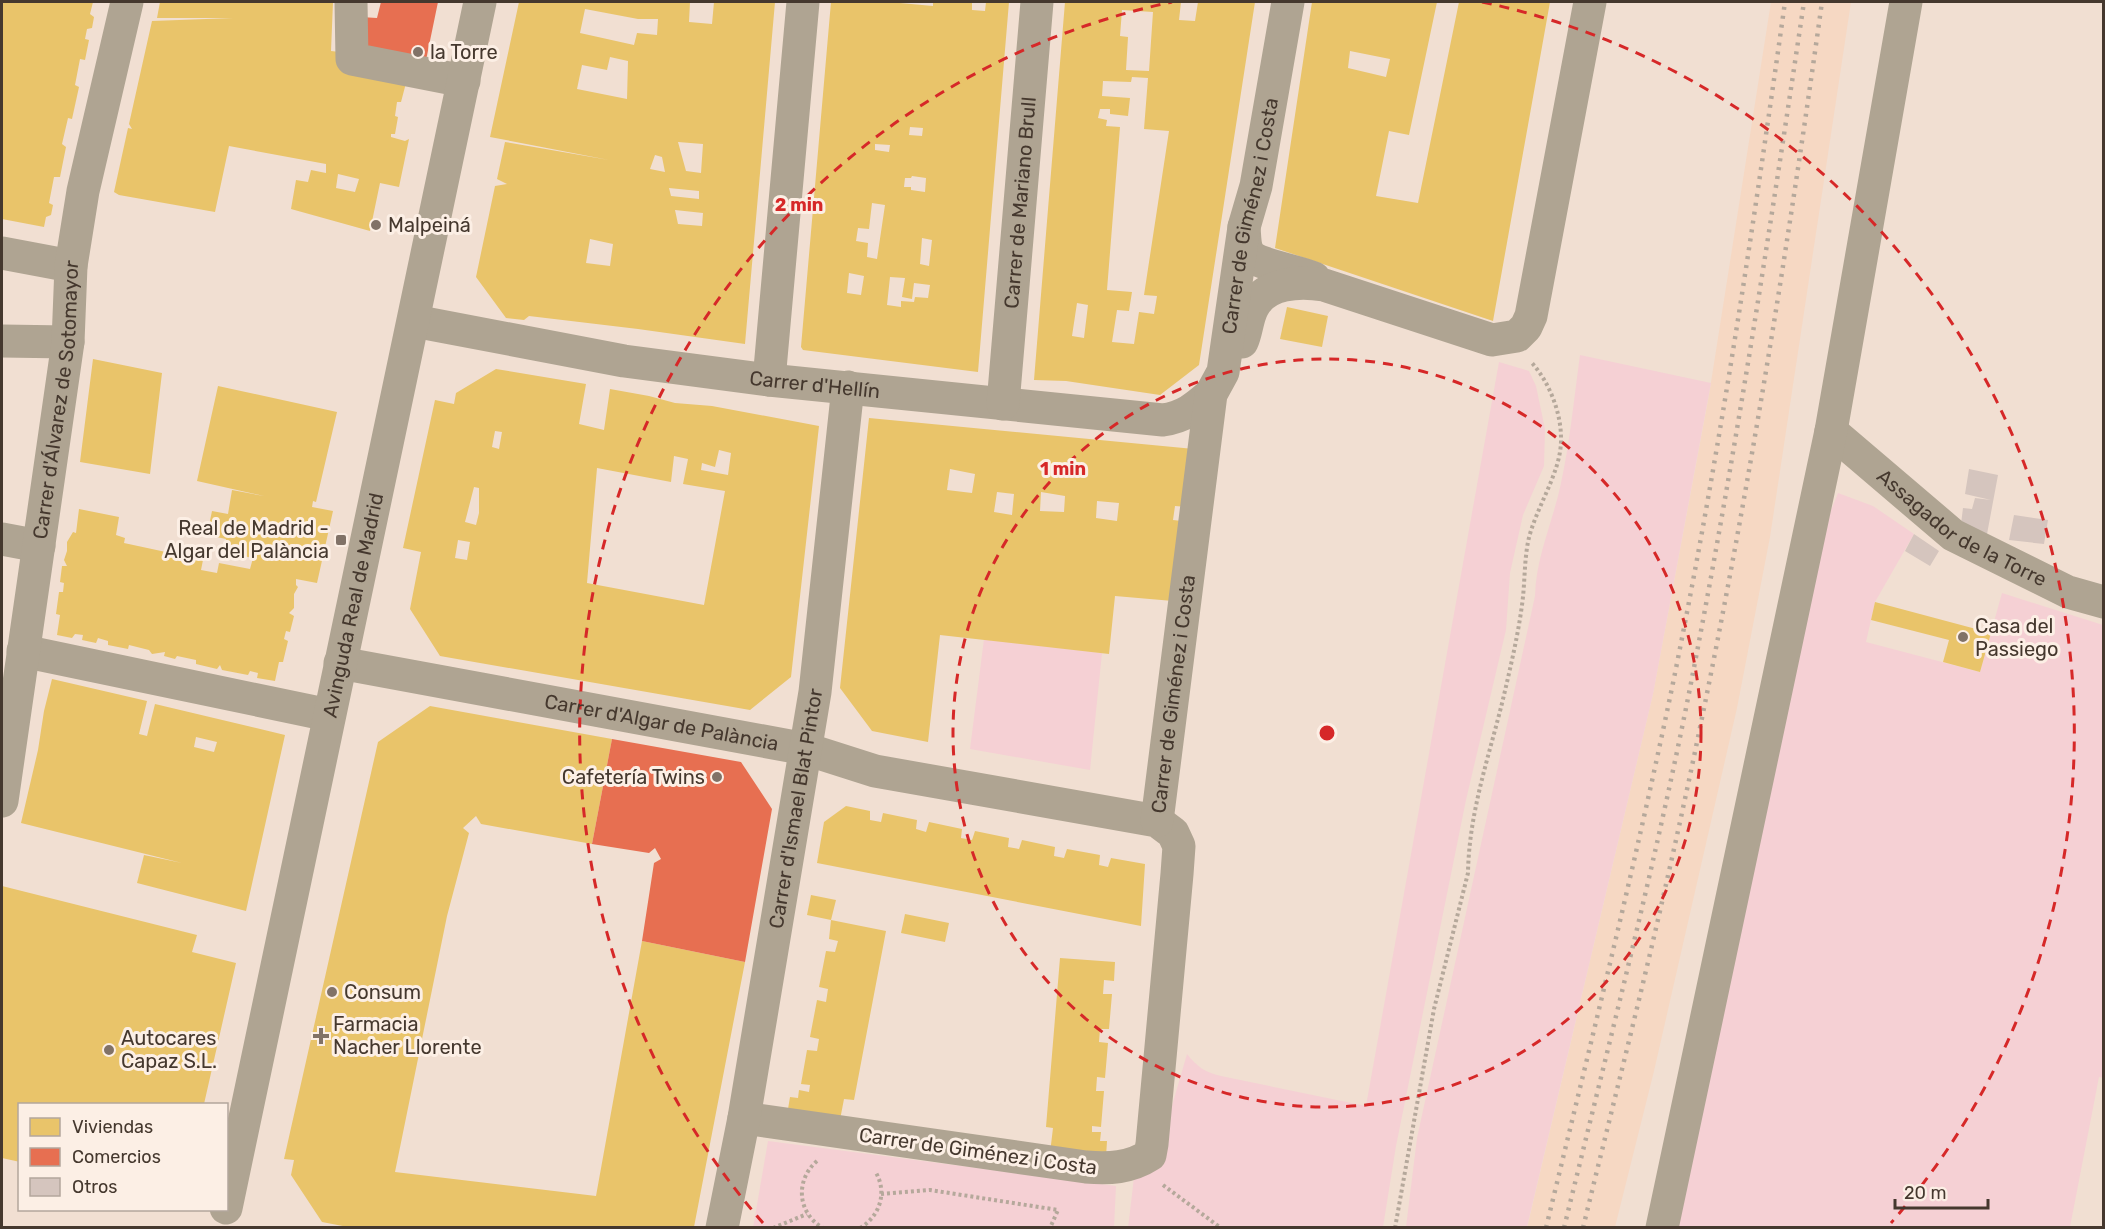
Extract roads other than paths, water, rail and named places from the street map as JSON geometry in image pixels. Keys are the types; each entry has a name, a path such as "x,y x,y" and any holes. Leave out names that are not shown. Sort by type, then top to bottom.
{"street":[{"name":"Carrer d'Álvarez de Sotomayor","path":"2,801 68,342 71,267 83,191 127,2"},
{"path":"351,2 352,59 464,81"},
{"name":"Avinguda Real de Madrid","path":"228,1199 480,2"},
{"path":"769,380 802,2"},
{"name":"Carrer de Mariano Brull","path":"1003,404 1037,2"},
{"name":"Carrer de Giménez i Costa","path":"744,1118 1107,1169 1138,1163 1150,1155 1179,846 1173,833 1157,821 1217,383 1244,227 1261,163 1288,2"},
{"path":"1217,383 1244,339 1252,307 1260,296 1284,285 1312,283 1324,285 1492,340 1518,336 1526,327 1531,316 1590,2"},
{"path":"1662,1227 1831,431 1906,2"},
{"path":"1244,227 1245,245 1250,255 1258,261 1297,271 1324,285"},
{"path":"2,253 71,267"},
{"name":"Carrer d'Hellín","path":"414,321 624,361 769,380 1163,420 1190,413 1217,383"},
{"path":"2,341 68,342"},
{"name":"Carrer d'Ismael Blat Pintor","path":"722,1227 744,1118 806,749 848,387"},
{"name":"Assagador de la Torre","path":"1831,431 1953,535 2068,592 2103,602"},
{"path":"2,539 39,546"},
{"path":"23,651 329,715"},
{"name":"Carrer d'Algar de Palància","path":"340,663 806,749 875,771 1157,821"},
{"name":"Avinguda Real de Madrid","path":"222,1227 226,1211"}],"railway":[{"path":"1546,1228 1612,956 1690,598 1734,343 1785,2"},
{"path":"1564,1228 1647,888 1691,683 1737,428 1804,2"},
{"path":"1583,1228 1657,924 1713,662 1754,442 1790,222 1822,2"}],"place":[{"name":"la Torre","path":"418,52"},
{"name":"Malpeiná","path":"376,225"},
{"name":"Real de Madrid - Algar del Palància","path":"341,540"},
{"name":"Casa del Passiego","path":"1963,637"},
{"name":"Cafetería Twins","path":"717,777"},
{"name":"Consum","path":"332,992"},
{"name":"Farmacia Nacher Llorente","path":"321,1036"},
{"name":"Autocares Capaz S.L.","path":"109,1050"}]}
